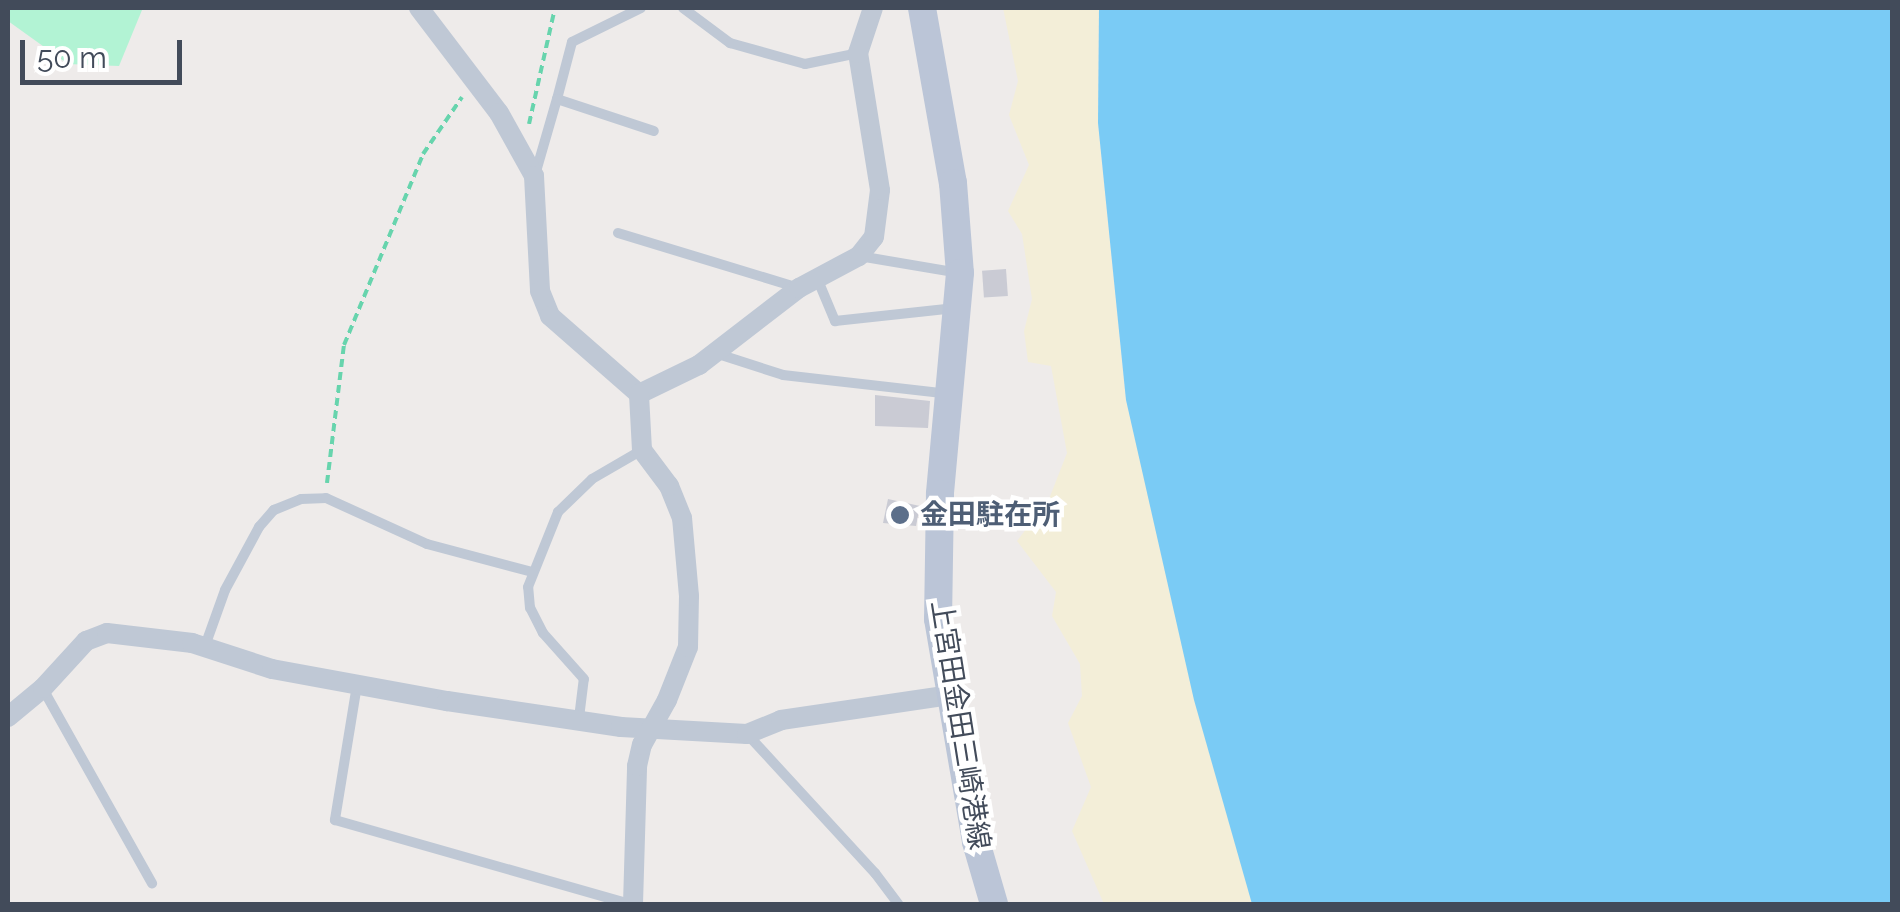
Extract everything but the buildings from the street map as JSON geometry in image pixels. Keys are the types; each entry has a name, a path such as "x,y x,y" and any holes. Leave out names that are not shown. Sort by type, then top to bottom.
{"main road":[{"name":"上宮田金田三崎港線","path":"922,8 953,183 960,273 937,555 938,619 976,842 994,904"}],"street":[{"path":"418,8 474,80 534,176 544,305 560,327 639,394 642,450 668,486 682,518 689,596 688,647 642,745 637,766 631,904"},
{"path":"639,394 674,380 808,282 859,256 874,238 880,190 858,54 873,8"},
{"path":"8,717 43,688 86,642 107,633 205,646 272,668 447,701 621,727 748,734 781,720 951,695"}],"lane":[{"path":"534,176 572,42 642,8"},
{"path":"683,8 730,43 805,64 858,54"},
{"path":"557,99 654,130"},
{"path":"618,234 808,282 835,322 958,308"},
{"path":"859,256 960,273"},
{"path":"714,353 782,375 950,395"},
{"path":"579,718 584,680 543,633 530,608 532,572 558,512 592,480 642,450"},
{"path":"205,646 225,590 259,527 274,510 300,499 326,498 427,544 532,572"},
{"path":"357,684 334,820 631,904"},
{"path":"43,688 152,883"},
{"path":"748,734 876,873 898,904"}],"path":[{"path":"522,153 555,8"},
{"path":"326,498 344,346 422,154 474,80"}],"green space":[{"path":"8,8 142,10 119,66 68,64 8,21"}],"sand":[{"path":"1003,8 1099,8 1098,123 1126,400 1252,904 1104,904 1072,831 1091,787 1068,723 1082,696 1080,664 1052,616 1056,592 1017,541 1049,499 1067,453 1051,366 1028,362 1024,331 1032,299 1022,234 1008,211 1029,165 1009,115 1018,81"}],"water":[{"path":"1099,8 1892,8 1892,904 1252,904 1194,700 1126,400 1098,123"}],"place":[{"name":"金田駐在所","path":"900,515"}]}
